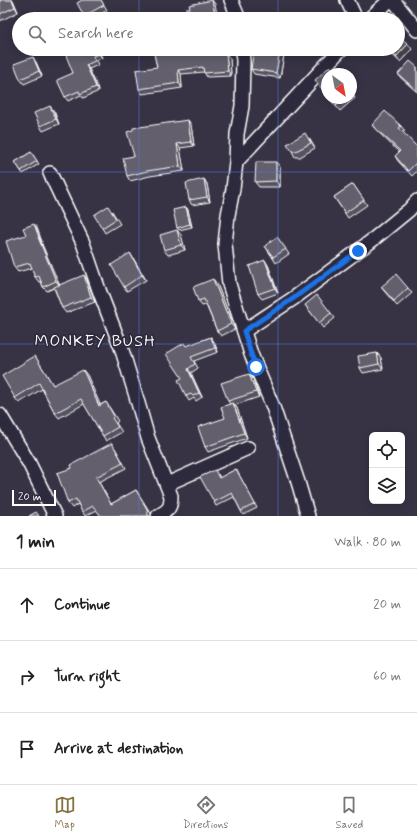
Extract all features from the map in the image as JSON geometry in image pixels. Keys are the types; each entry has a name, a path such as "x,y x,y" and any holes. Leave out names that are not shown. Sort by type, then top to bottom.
{"street":[{"path":"231,0 235,12"},
{"path":"348,0 353,12"},
{"path":"377,12 392,0 402,12"},
{"path":"405,16 417,30"},
{"path":"243,56 242,106 237,134 236,162 225,244 229,284 251,354 273,407 308,516"},
{"path":"236,162 334,56"},
{"path":"50,173 83,244 121,347 148,438 171,496 171,505 167,511 158,516"},
{"path":"244,331 294,298 370,242 410,210 417,201"},
{"path":"0,415 29,463 55,516"},
{"path":"167,484 248,448"}],"building":[{"path":"0,0 12,0 15,7 0,14"},
{"path":"82,0 101,0 104,5 91,12 82,12 77,3"},
{"path":"212,0 215,12 187,12 186,8 190,8 189,5"},
{"path":"66,56 93,56 95,61 86,65 96,87 80,94 79,91 65,97 57,80 73,73"},
{"path":"155,56 226,56 228,71 204,73 203,67 178,70 179,83 139,89 136,70 157,67"},
{"path":"253,56 279,56 276,73 251,69"},
{"path":"33,57 39,71 20,79 14,64"},
{"path":"410,61 417,67 417,91 398,74"},
{"path":"321,74 321,88 315,80"},
{"path":"50,106 56,119 40,126 34,113"},
{"path":"385,111 401,126 399,128 417,147 417,162 408,171 395,156 400,151 372,125"},
{"path":"188,120 191,142 177,144 180,166 147,171 127,176 123,158 134,156 127,132 133,130 133,128"},
{"path":"305,133 311,143 296,151 292,151 287,144"},
{"path":"31,152 37,161 21,171 15,162"},
{"path":"256,162 276,162 276,181 255,182"},
{"path":"204,179 207,197 189,200 186,183"},
{"path":"353,184 364,200 345,213 334,197"},
{"path":"108,206 116,219 102,228 94,215"},
{"path":"186,207 190,224 177,228 173,210"},
{"path":"34,224 56,281 43,287 39,276 35,277 30,263 14,267 6,241 26,235 23,228"},
{"path":"177,230 181,245 164,250 160,235"},
{"path":"277,237 286,249 273,257 265,246"},
{"path":"130,253 142,275 124,287 111,265"},
{"path":"265,260 275,288 258,294 249,266"},
{"path":"396,274 408,288 394,301 381,287"},
{"path":"84,275 91,297 62,308 54,287"},
{"path":"213,279 231,324 217,331 204,299 198,301 193,287"},
{"path":"317,295 331,313 319,323 305,305"},
{"path":"211,337 215,348 191,357 195,364 188,369 199,393 193,396 191,394 186,396 178,380 182,378 166,354 184,343 186,346"},
{"path":"377,353 379,364 360,368 358,356"},
{"path":"35,356 53,385 83,370 99,406 106,402 114,416 112,418 118,427 103,436 81,399 55,413 39,383 15,398 2,376"},
{"path":"249,374 256,392 228,401 221,383"},
{"path":"233,403 244,433 205,447 198,427 225,418 221,407"},
{"path":"112,443 123,463 96,477 111,504 136,490 147,509 149,516 101,516 93,506 82,512 76,499 68,503 57,473 72,468 71,465"},
{"path":"236,469 255,504 241,511 232,493 214,502 200,477 215,470 219,478"},
{"path":"36,512 39,516 29,516"}],"district":[{"name":"MONKEY BUSH","path":"95,340"}],"route":[{"path":"256,367 244,331 294,298 358,251"}]}
